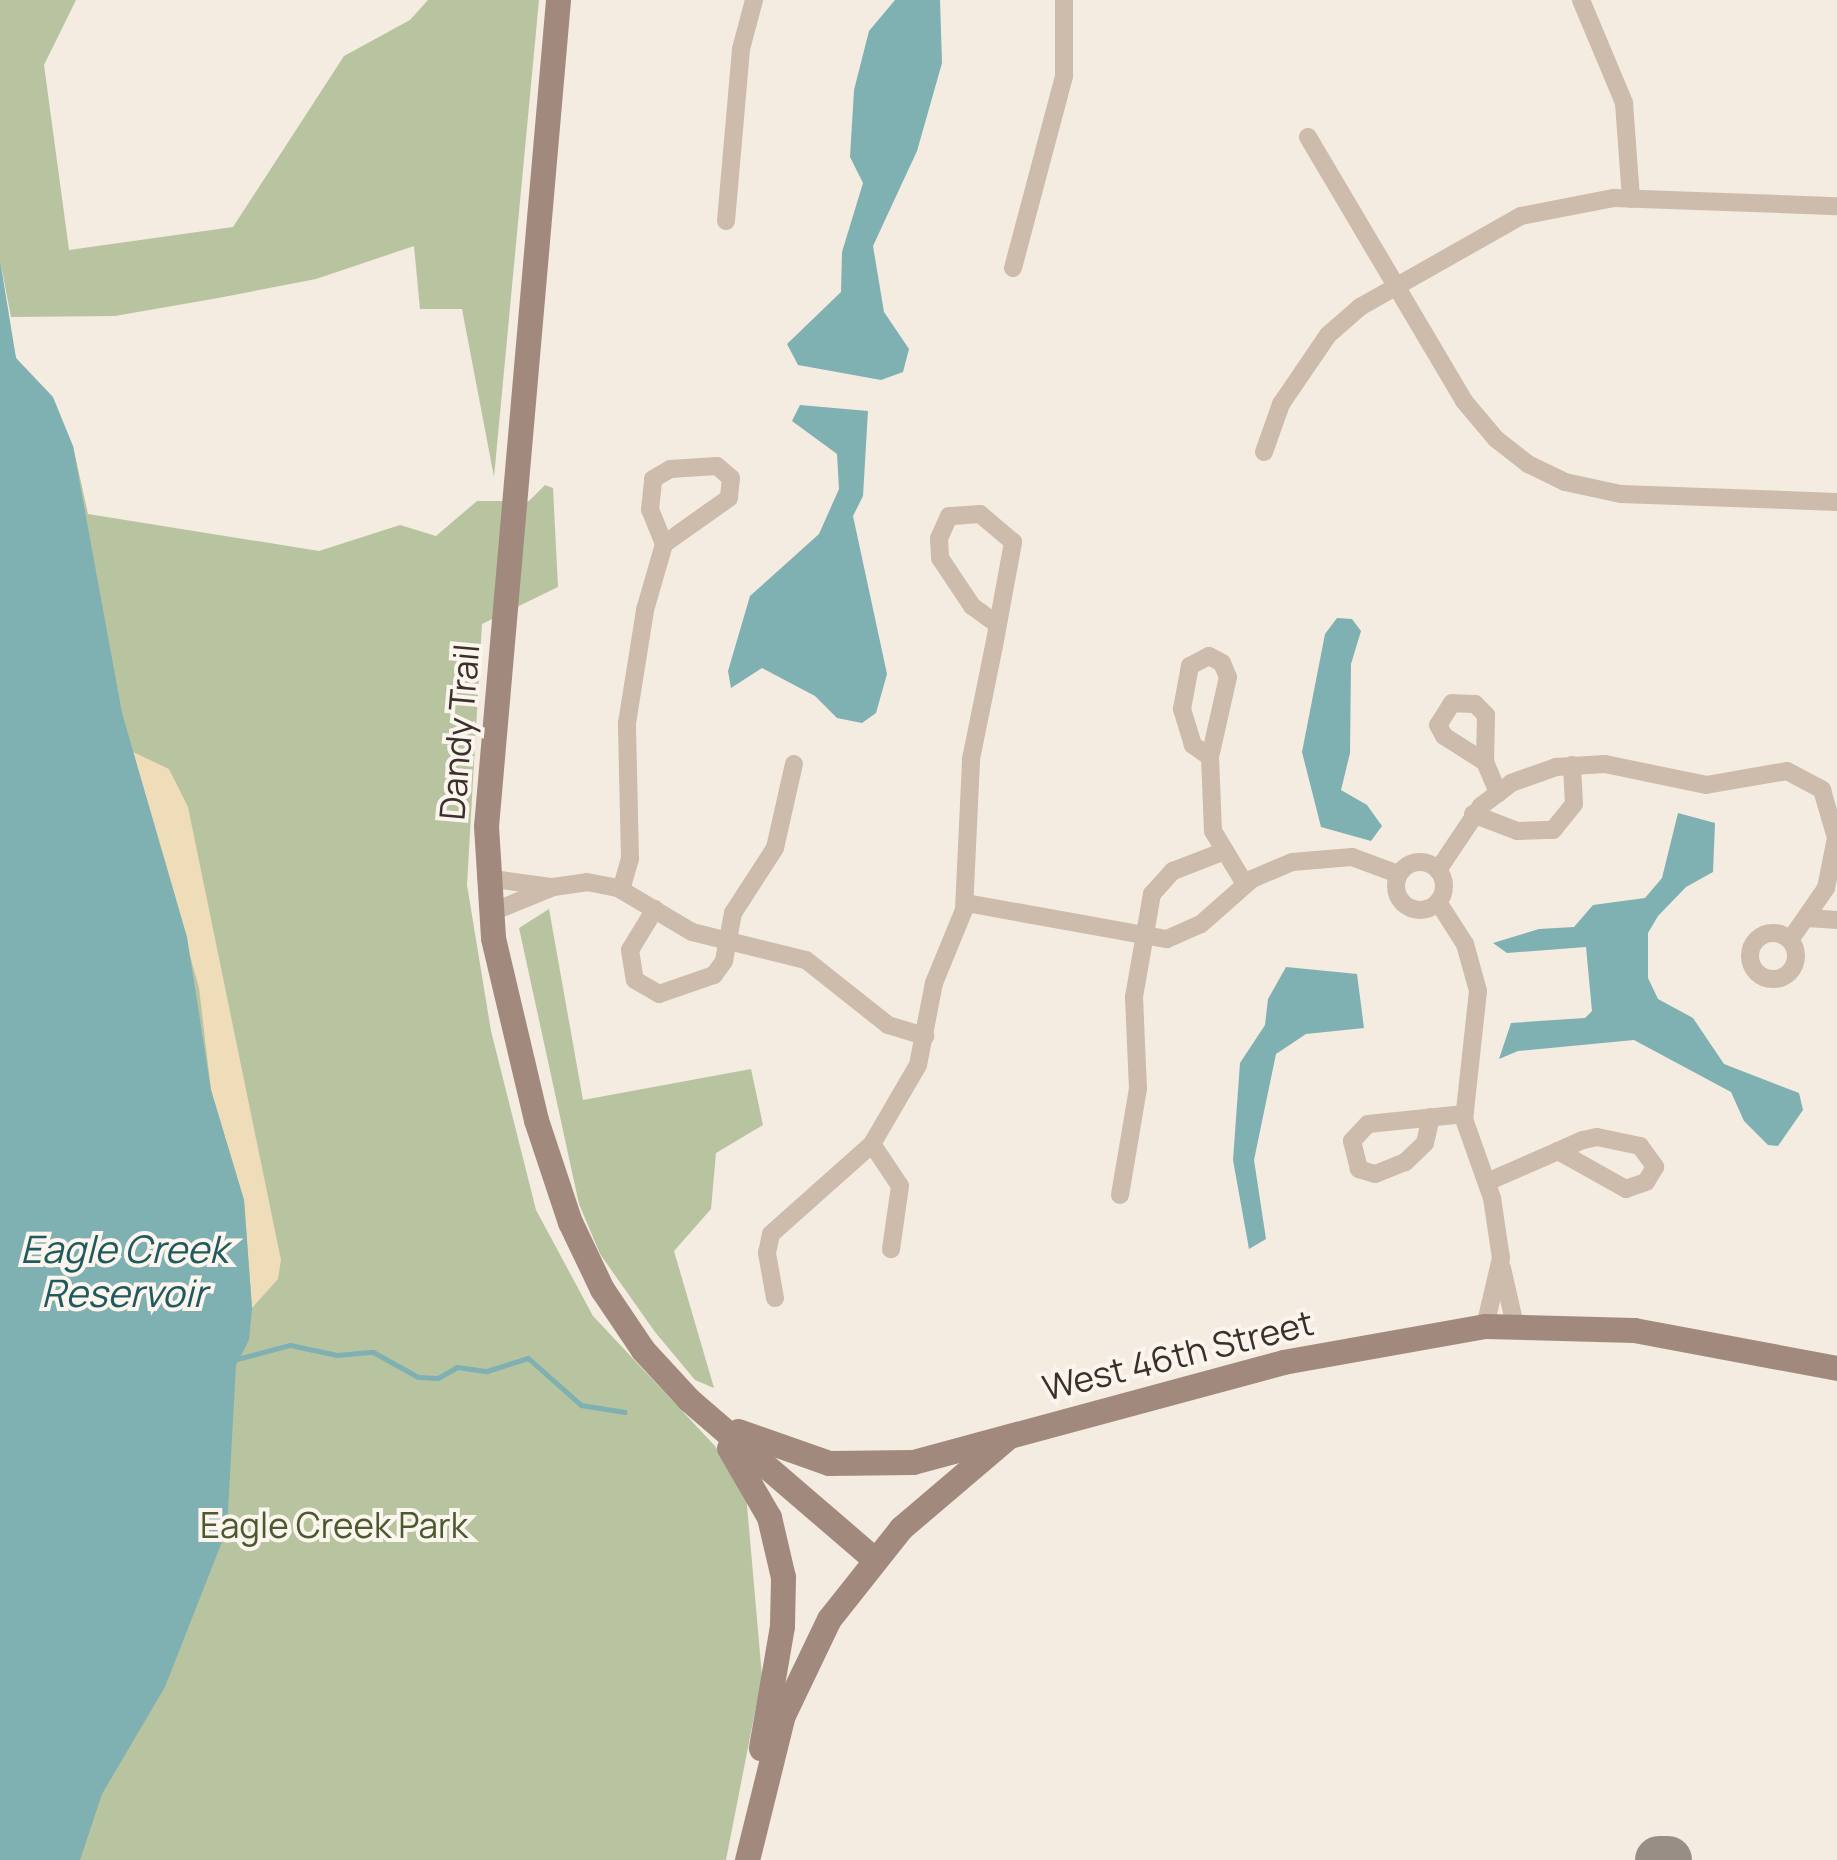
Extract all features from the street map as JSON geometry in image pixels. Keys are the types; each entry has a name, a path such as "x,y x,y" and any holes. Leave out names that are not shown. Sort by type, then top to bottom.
{"street":[{"name":"Dandy Trail","path":"558,0 490,762 486,878 490,914 536,1120 579,1245 643,1350 706,1415"},
{"path":"726,221 741,49 754,0"},
{"path":"1013,268 1064,76 1064,0"},
{"path":"1581,0 1624,104 1631,199"},
{"path":"1308,137 1479,420 1550,476 1620,494 1837,502"},
{"path":"1264,452 1280,404 1317,347 1396,285 1521,216 1572,202 1631,199 1837,206"},
{"path":"621,890 630,859 627,723 664,544 650,510 654,477 670,469 724,469 732,486 725,504 664,544"},
{"path":"775,1298 767,1253 771,1234 872,1144 914,1073 926,1036 936,975 966,903 968,784 998,624 1013,542 980,514 949,516 939,538 940,558 965,597 998,624"},
{"path":"1210,756 1193,745 1182,709 1190,666 1209,656 1222,663 1228,677 1210,756 1212,826 1222,852 1245,884"},
{"path":"1485,762 1498,793"},
{"path":"655,908 629,954 631,974 645,990 659,994 714,976 737,904 776,848 794,764"},
{"path":"1474,814 1518,832 1553,830 1572,809 1572,765"},
{"path":"1438,870 1474,814 1498,793 1526,777 1572,765 1644,770 1706,785 1770,770 1795,773 1822,790 1834,812 1837,839 1829,880 1808,918 1790,940"},
{"path":"1120,1195 1138,1088 1134,1005 1144,936 1159,883 1222,852"},
{"path":"966,903 1167,939 1190,930 1245,884 1292,862 1335,856 1372,862 1398,874"},
{"path":"1419,862 1438,870 1444,886 1438,902 1423,911 1406,906 1396,892 1398,874 1419,862"},
{"path":"486,878 552,888"},
{"path":"490,914 552,888 587,882 621,890 727,944 806,960 888,1025 926,1036"},
{"path":"1438,902 1465,944 1478,991 1464,1114 1486,1182 1514,1326"},
{"path":"1808,918 1837,920"},
{"path":"1431,1117 1425,1144 1404,1162 1370,1174 1354,1160 1354,1138 1368,1124 1431,1117 1464,1114"},
{"path":"1486,1182 1558,1151 1610,1136 1640,1146 1655,1167 1646,1182 1626,1190 1558,1151"},
{"path":"872,1144 900,1186 892,1249"},
{"path":"1486,1326 1502,1268"},
{"name":"West 46th Street","path":"754,1823 794,1684 829,1619 873,1558 1012,1434 1283,1362 1486,1326 1634,1330 1837,1368"},
{"path":"706,1415 796,1456 846,1465 913,1462 1012,1434"},
{"path":"706,1415 873,1558"},
{"path":"706,1415 759,1494 783,1577 747,1860"}],"green space":[{"path":"0,0 76,0 44,65 69,250 233,227 344,56 410,20 428,0 539,0 494,477 462,309 420,309 414,246 316,279 218,298 115,316 11,317 0,260"},
{"name":"Eagle Creek Park","path":"0,293 16,358 73,446 88,514 319,551 400,525 436,536 477,501 529,501 545,485 553,488 558,587 482,624 467,885 491,1031 536,1210 593,1316 715,1446 746,1494 762,1676 726,1860 0,1860"},
{"path":"549,909 583,1100 751,1069 763,1125 716,1153 711,1209 674,1251 714,1388 695,1380 655,1332 600,1254 579,1204 519,928"}],"sand":[{"path":"133,752 169,769 188,807 281,1260 278,1279 252,1308 244,1200 211,1090 199,988"}],"water":[{"path":"895,0 940,0 942,63 917,151 873,246 884,312 909,349 903,372 881,380 798,365 787,344 841,292 842,252 863,183 850,157 854,90 869,31"},
{"name":"Eagle Creek Reservoir","path":"0,260 16,358 53,397 73,446 122,713 187,937 211,1090 244,1200 252,1308 249,1340 236,1365 227,1529 165,1687 102,1794 80,1860 0,1860"},
{"path":"800,405 868,411 863,496 853,516 887,674 876,713 862,723 837,718 815,696 762,668 731,688 728,671 750,596 819,534 839,489 837,454 792,421"},
{"path":"1337,618 1352,619 1361,631 1351,664 1350,753 1341,790 1367,805 1382,826 1371,841 1321,827 1302,752 1325,634"},
{"path":"1678,813 1715,823 1713,872 1686,887 1658,916 1648,933 1648,978 1658,999 1693,1018 1724,1064 1799,1093 1803,1110 1778,1146 1768,1145 1744,1121 1731,1092 1634,1040 1518,1051 1499,1059 1511,1023 1585,1018 1592,1011 1586,947 1507,953 1493,943 1539,929 1574,927 1593,905 1645,898 1662,878"},
{"path":"1286,967 1357,974 1364,1028 1306,1034 1276,1054 1254,1160 1266,1239 1249,1249 1233,1160 1240,1063 1265,1025 1268,999"}],"waterway":[{"path":"237,1359 290,1345 337,1355 373,1352 418,1377 438,1378 457,1367 487,1371 528,1358 581,1405 624,1412"}],"taxiway":[{"path":"1659,1860 1668,1860"}]}
